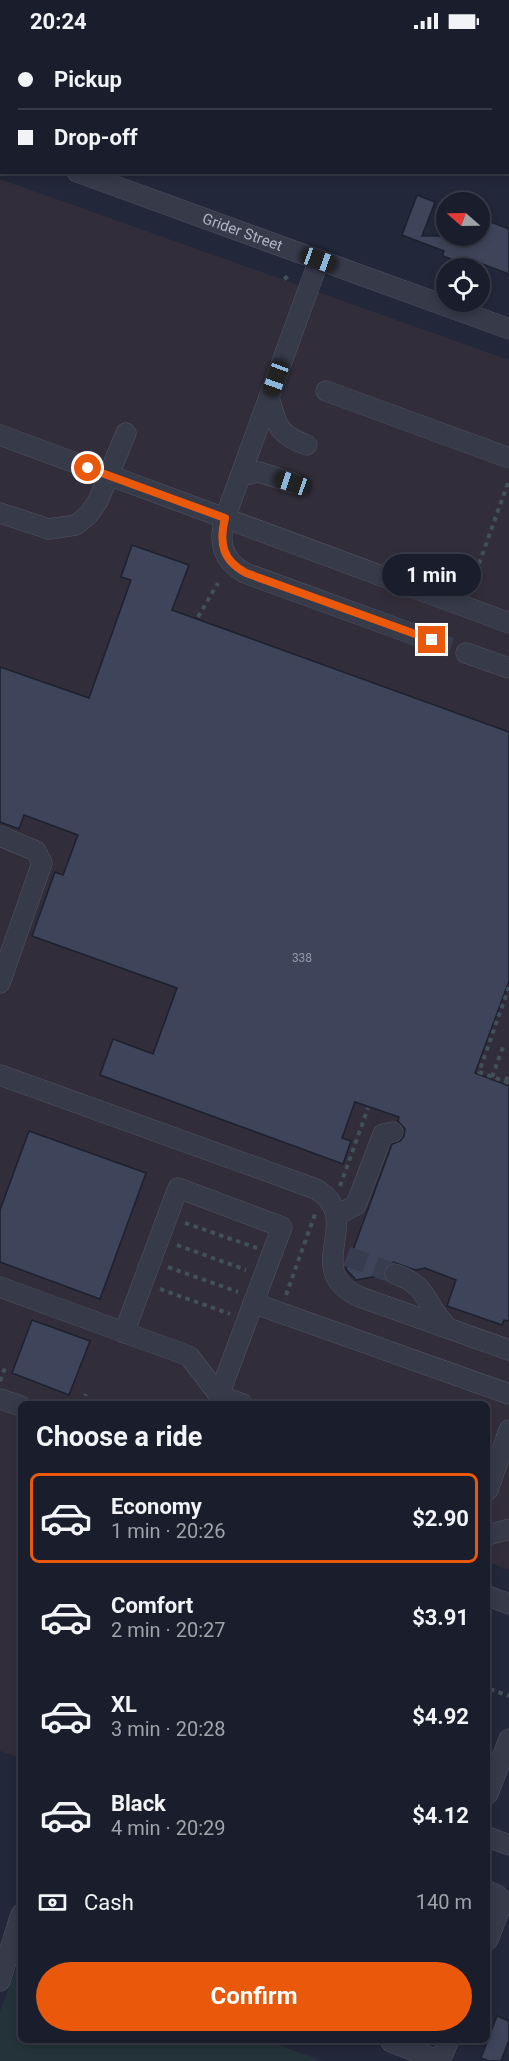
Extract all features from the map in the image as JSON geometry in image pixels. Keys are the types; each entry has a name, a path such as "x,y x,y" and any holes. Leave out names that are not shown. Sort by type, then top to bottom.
{"street":[{"name":"Grider Street","path":"82,174 509,329"},
{"path":"319,260 225,518 221,532 222,548 236,568 432,640"},
{"path":"326,391 509,458"},
{"path":"269,397 280,429 288,437 307,445"},
{"path":"0,513 42,528 56,530 76,525 94,508 126,433"},
{"path":"0,435 509,623"},
{"path":"241,476 260,472 292,483"},
{"path":"466,653 509,668"},
{"path":"0,836 36,851 42,863 0,983"},
{"path":"0,1075 316,1189 330,1202 337,1215 340,1253 333,1272 339,1284 349,1292 509,1350"},
{"path":"337,1215 356,1205 383,1134 393,1132"},
{"path":"124,1333 178,1188 282,1227 248,1298 219,1395"},
{"path":"395,1274 411,1279 422,1288 433,1312 447,1327"},
{"path":"0,1287 189,1356 219,1395 235,1401"},
{"path":"248,1298 509,1394"},
{"path":"0,1399 18,1405"},
{"path":"490,1484 509,1430"},
{"path":"490,1534 509,1529"},
{"path":"490,1597 509,1604"},
{"path":"490,1782 509,1739"},
{"path":"490,1838 509,1845"},
{"path":"490,1892 497,1894 502,1901 490,1934"},
{"path":"0,1981 18,1924"},
{"path":"395,2043 435,2059 443,2054 448,2043"}],"path":[{"path":"284,279 290,275"},
{"path":"466,600 509,480"},
{"path":"198,617 218,583"},
{"path":"509,987 479,1072 507,1082 509,1073"},
{"path":"492,1077 503,1047"},
{"path":"340,1187 368,1108"},
{"path":"283,1301 317,1208"},
{"path":"179,1221 259,1249"},
{"path":"172,1244 251,1272"},
{"path":"164,1266 248,1298"},
{"path":"156,1287 235,1316"},
{"path":"0,1382 6,1365"},
{"path":"83,1401 86,1394"},
{"path":"490,1689 509,1696"}],"shaded area":[{"path":"0,179 509,360 509,1570 490,1563 490,1401 18,1401 18,1757 0,1751"},
{"path":"18,1963 18,2043 273,2043 323,2061 0,2061 0,2012"}],"building":[{"path":"417,195 435,202 422,236 436,236 436,246 490,246 490,222 509,229 509,274 490,267 490,258 448,258 443,256 444,251 402,235"},
{"path":"132,545 189,565 172,610 509,732 509,981 475,1073 509,1086 509,1321 504,1320 502,1325 447,1306 456,1280 425,1268 415,1270 393,1262 384,1269 383,1275 356,1280 346,1269 392,1144 400,1141 404,1136 405,1129 398,1121 399,1117 355,1102 342,1138 351,1141 343,1164 100,1075 113,1039 153,1054 177,988 32,936 55,872 63,875 78,835 24,815 19,829 0,822 0,667 89,698 131,580 121,577"},
{"path":"29,1131 146,1173 100,1299 0,1262 0,1210"},
{"path":"32,1320 90,1341 69,1395 12,1373"},
{"path":"497,2016 509,2021 509,2040 501,2061 481,2058 487,2043 490,2043 490,2034"}],"tunnel":[{"path":"432,641 466,653"},
{"path":"347,1256 395,1274"}],"route":[{"path":"88,468 225,518 221,532 222,548 226,557 236,568 432,640"}]}
